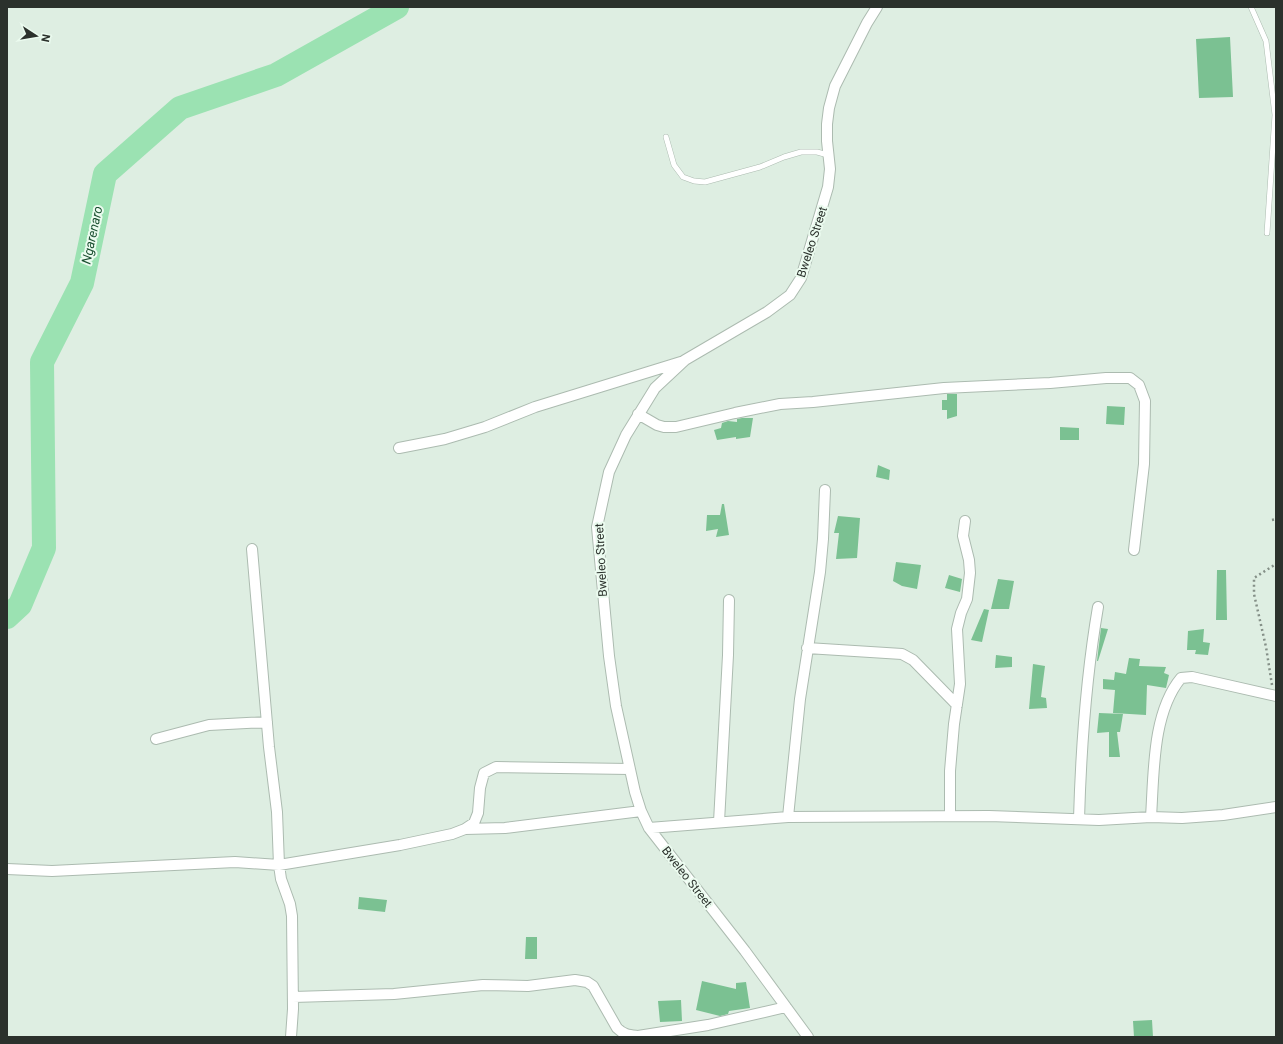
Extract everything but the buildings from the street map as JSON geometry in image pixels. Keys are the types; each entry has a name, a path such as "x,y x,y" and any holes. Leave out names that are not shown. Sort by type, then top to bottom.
{"street":[{"name":"Bweleo Street","path":"808,1037 745,951 649,828 641,811 635,792 611,678 597,527 609,472 626,435 655,388 686,360 768,312 790,295 802,278 828,187 830,169 827,124 829,108 835,86 867,23 877,7"},
{"path":"399,448 485,427 535,407 686,360"},
{"path":"638,414 657,425 664,427 676,427 780,404 813,402 944,388 1050,383 1106,378 1130,378 1139,384 1145,401 1144,464 1134,550"},
{"path":"788,817 807,648 821,566 824,538 825,490"},
{"path":"950,816 950,771 960,684 957,629 961,613 967,599 970,573 969,560 963,536 965,521"},
{"path":"252,549 267,722 278,812 279,865 281,879 290,904 292,916 293,997 291,1037"},
{"path":"719,822 728,655 729,600"},
{"path":"1079,819 1080,775 1085,710 1091,647 1098,607"},
{"path":"807,648 902,654 913,660 957,705"},
{"path":"1151,817 1161,717 1169,697 1181,678 1192,677 1275,695"},
{"path":"156,739 209,725 267,722"},
{"path":"7,869 52,871 235,862 279,865 400,845 452,834 466,829 474,823 478,813 480,788 484,773 496,767 630,769"},
{"path":"649,828 788,817 989,816 1099,820 1151,817 1182,818 1224,815 1276,807"},
{"path":"466,829 505,828 641,811"},
{"path":"293,997 394,994 483,985 528,986 575,980 584,981 593,986 617,1033 628,1035 655,1034 708,1025 786,1007"}],"lane":[{"path":"1251,7 1266,41 1275,115 1267,233"},
{"path":"666,137 674,165 683,177 694,181 705,182 753,169 801,152 817,152 828,155"}],"path":[{"path":"1272,520 1276,519"},
{"path":"1275,695 1254,594 1254,578 1276,564"}],"waterway":[{"name":"Ngarenaro","path":"7,617 20,605 44,548 42,362 82,283 105,174 180,108 276,75 397,7"}]}
